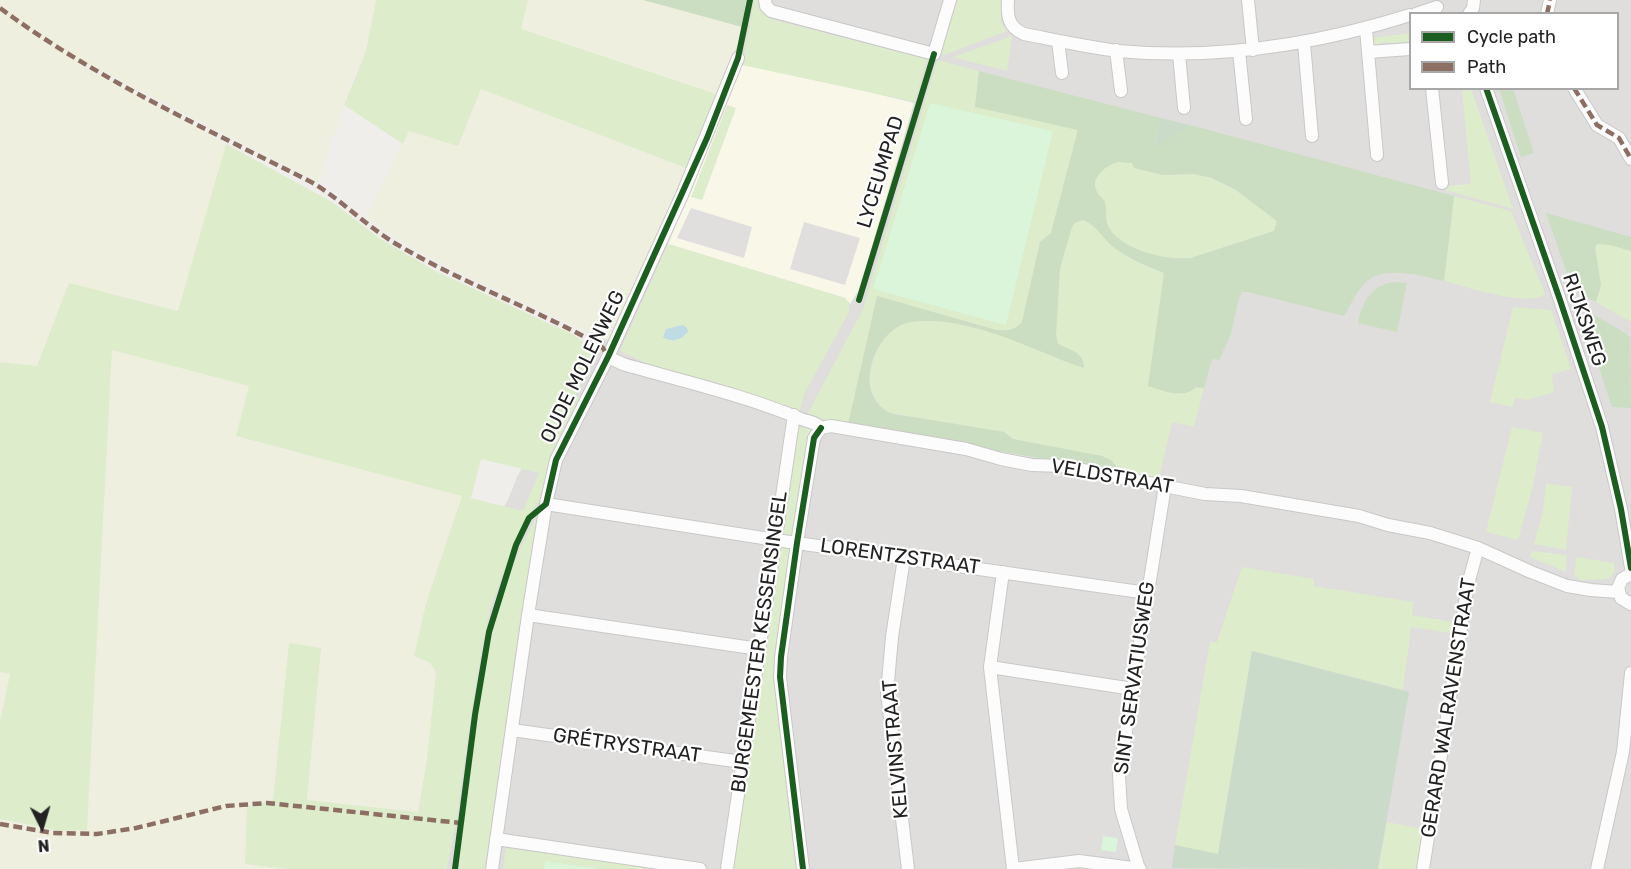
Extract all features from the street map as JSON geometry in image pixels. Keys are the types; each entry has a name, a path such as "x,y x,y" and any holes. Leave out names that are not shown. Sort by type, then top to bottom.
{"street":[{"path":"765,0 766,6 771,11 933,54 950,0"},
{"path":"1008,0 1007,18 1015,30 1024,34 1116,50 1179,54 1253,50 1304,43 1366,29 1409,15"},
{"path":"1248,0 1253,50"},
{"path":"1422,12 1438,7"},
{"path":"1366,29 1377,155"},
{"path":"1058,41 1062,73"},
{"path":"1304,43 1312,136"},
{"path":"1368,52 1409,49"},
{"path":"1116,50 1121,91"},
{"path":"1239,51 1246,119"},
{"path":"1179,54 1184,108"},
{"name":"OUDE MOLENWEG","path":"492,869 528,615 546,504 556,460 608,357 707,138 738,58"},
{"path":"1432,90 1442,183"},
{"name":"RIJKSWEG","path":"1487,90 1602,427 1621,509 1631,568"},
{"path":"1575,90 1597,125 1619,138 1631,159"},
{"name":"VELDSTRAAT","path":"608,357 623,364 794,415 818,424 821,428 831,426 966,449 1032,465 1062,466 1205,494 1241,496 1359,516 1388,525 1430,533 1478,548 1558,583 1585,590 1618,592"},
{"name":"BURGEMEESTER KESSENSINGEL","path":"727,869 794,415"},
{"name":"BURGEMEESTER KESSENSINGEL","path":"802,869 780,677 797,543 814,438 821,428"},
{"name":"SINT SERVATIUSWEG","path":"1140,869 1121,810 1119,775 1165,486"},
{"name":"LORENTZSTRAAT","path":"546,504 776,540 1147,593"},
{"name":"GERARD WALRAVENSTRAAT","path":"1423,869 1468,584 1478,548"},
{"name":"KELVINSTRAAT","path":"904,558 892,637 887,693 908,869"},
{"path":"1003,572 990,667 1014,869 1079,861 1140,869"},
{"path":"1631,574 1622,579 1618,592 1623,600 1631,604"},
{"path":"528,615 759,649"},
{"path":"990,667 1133,689"},
{"path":"1597,869 1627,753 1631,673"},
{"name":"GRÉTRYSTRAAT","path":"512,730 742,762"},
{"path":"496,839 700,869"}],"shaded area":[{"path":"746,0 1631,0 1631,869 417,869 465,568 508,500 517,477 689,159 738,44"},
{"path":"741,60 914,103 859,290 850,304 845,298 668,244"},
{"path":"691,208 752,227 744,258 677,238"},
{"path":"804,222 860,238 845,285 790,269"}],"green space":[{"path":"0,0 376,0 366,51 352,80 318,182 94,67 74,62 226,144 178,311 111,294 37,366 0,362"},
{"path":"376,0 528,0 521,29 722,96 691,170 481,89 458,146 409,131 403,144 344,105 366,51"},
{"path":"528,0 643,0 742,27 722,96 521,29"},
{"path":"643,0 746,0 742,27"},
{"path":"754,0 762,0 763,11 770,19 927,59 915,102 742,65"},
{"path":"956,0 1003,0 1001,23 1007,31 944,55 939,54"},
{"path":"1409,33 1409,44 1390,46 1389,42 1380,43 1380,47 1374,46 1373,38"},
{"path":"1012,36 1007,71 953,57"},
{"path":"937,60 979,71 975,107 1078,129 1051,233 1040,242 1022,322 1011,330 996,330 877,296 848,425 807,415 863,309"},
{"path":"979,71 1161,118 1154,147 1190,125 1454,196 1444,281 1403,273 1372,277 1356,294 1344,316 1242,292 1231,334 1219,360 1212,359 1204,388 1196,387 1179,394 1167,392 1148,386 1164,273 1118,250 1083,220 1076,222 1072,227 1060,268 1056,335 1058,344 1072,350 1082,358 1084,368 987,331 947,322 918,321 901,325 882,342 875,354 870,380 872,392 878,403 888,412 1004,432 1013,439 1102,456 1111,460 1121,472 848,425 877,296 996,330 1010,330 1022,322 1040,242 1051,233 1078,130 975,107","holes":["1118,162 1132,163 1134,168 1163,175 1194,174 1212,178 1236,190 1277,221 1274,231 1191,258 1158,256 1122,242 1108,226 1106,206 1098,194 1095,182 1100,173 1109,166"]},
{"path":"480,89 691,170 608,340 457,272 397,239 367,217 409,131"},
{"path":"1462,90 1471,90 1513,209 1445,190 1445,186 1471,184"},
{"path":"1499,90 1513,90 1534,153 1521,157"},
{"path":"930,103 1053,131 1006,325 873,289"},
{"path":"727,105 736,108 702,200 691,197"},
{"path":"1161,118 1190,125 1154,148"},
{"path":"226,144 332,202 379,238 435,271 574,335 598,353 572,400 583,395 544,492 512,549 490,609 476,681 457,817 447,869 288,869 245,864 247,807 273,800 289,643 321,648 307,800 418,812 427,759 436,672 430,663 414,656 426,603 462,496 236,436 249,386 112,350 87,830 60,831 0,819 0,722 10,674 0,672 0,362 37,366 69,283 178,311","holes":["481,459 539,473 523,511 471,498"]},
{"path":"1118,162 1132,163 1135,168 1163,175 1194,174 1212,178 1236,190 1277,221 1274,231 1191,258 1158,256 1133,247 1122,242 1108,226 1106,206 1095,187 1100,173"},
{"path":"1454,196 1511,211 1545,294 1537,298 1525,299 1444,281"},
{"path":"1546,213 1631,237 1631,251 1611,245 1597,244 1595,248 1601,285 1596,302 1573,291"},
{"path":"1083,220 1090,223 1128,257 1164,273 1149,386 1204,388 1194,427 1172,422 1159,478 1121,472 1111,460 1102,456 1013,439 1004,432 889,413 878,403 870,386 870,373 876,354 882,342 896,328 916,321 959,324 983,330 1063,361 1056,335 1060,268 1072,227 1076,222"},
{"path":"1603,243 1631,251 1631,322 1596,302 1601,285 1595,248 1597,244"},
{"path":"668,244 845,298 849,304 849,312 804,394 800,411 686,378 620,351"},
{"path":"1394,282 1407,283 1397,332 1358,323 1369,296 1379,287"},
{"path":"1513,307 1551,310 1571,369 1552,374 1554,392 1528,400 1515,398 1512,407 1490,402"},
{"path":"1591,313 1630,338 1631,408 1612,407 1585,325"},
{"path":"112,350 249,386 237,437 463,495 426,603 414,656 430,663 436,672 427,759 418,812 307,800 321,648 289,643 273,800 245,864 288,869 0,869 0,820 60,831 87,830"},
{"path":"797,427 811,429 794,538 780,536"},
{"path":"1512,427 1543,433 1532,489 1518,540 1486,532"},
{"path":"1546,483 1572,487 1566,550 1534,544 1543,511"},
{"path":"543,507 489,869 452,869 482,682 492,635 504,590 521,547"},
{"path":"779,545 793,546 779,649 799,869 732,869"},
{"path":"1532,551 1567,555 1566,572 1530,557"},
{"path":"1576,557 1614,563 1615,572 1608,579 1580,580 1574,574"},
{"path":"1242,567 1314,579 1314,586 1413,602 1412,615 1458,623 1456,634 1411,627 1403,690 1252,651 1218,855 1175,845 1210,642 1217,642"},
{"path":"1252,651 1409,692 1378,869 1172,868 1175,845 1218,854"},
{"path":"0,672 10,674 0,722"},
{"path":"1387,822 1424,829 1418,869 1378,869"},
{"path":"1103,836 1118,838 1116,852 1101,850"},
{"path":"506,848 668,869 503,869"},
{"path":"545,861 599,869 544,869"}],"water":[{"path":"683,325 688,332 682,337 673,340 663,337 666,329"}],"marked path":[{"path":"1547,12 1550,0"},
{"path":"0,8 74,58 113,80 313,183 376,230 420,258 583,336 603,348 608,357"},
{"path":"1575,90 1597,125 1619,138 1631,159"},
{"path":"0,824 53,833 97,834 136,828 226,806 267,803 461,823"}],"cycle path":[{"path":"455,869 475,715 489,632 516,545 529,518 546,504 556,460 608,357 707,138 738,58 750,0"},
{"name":"LYCEUMPAD","path":"859,300 934,54"},
{"path":"1487,90 1602,427 1621,509 1631,568"},
{"path":"803,869 780,677 797,543 814,438 821,428"}]}
